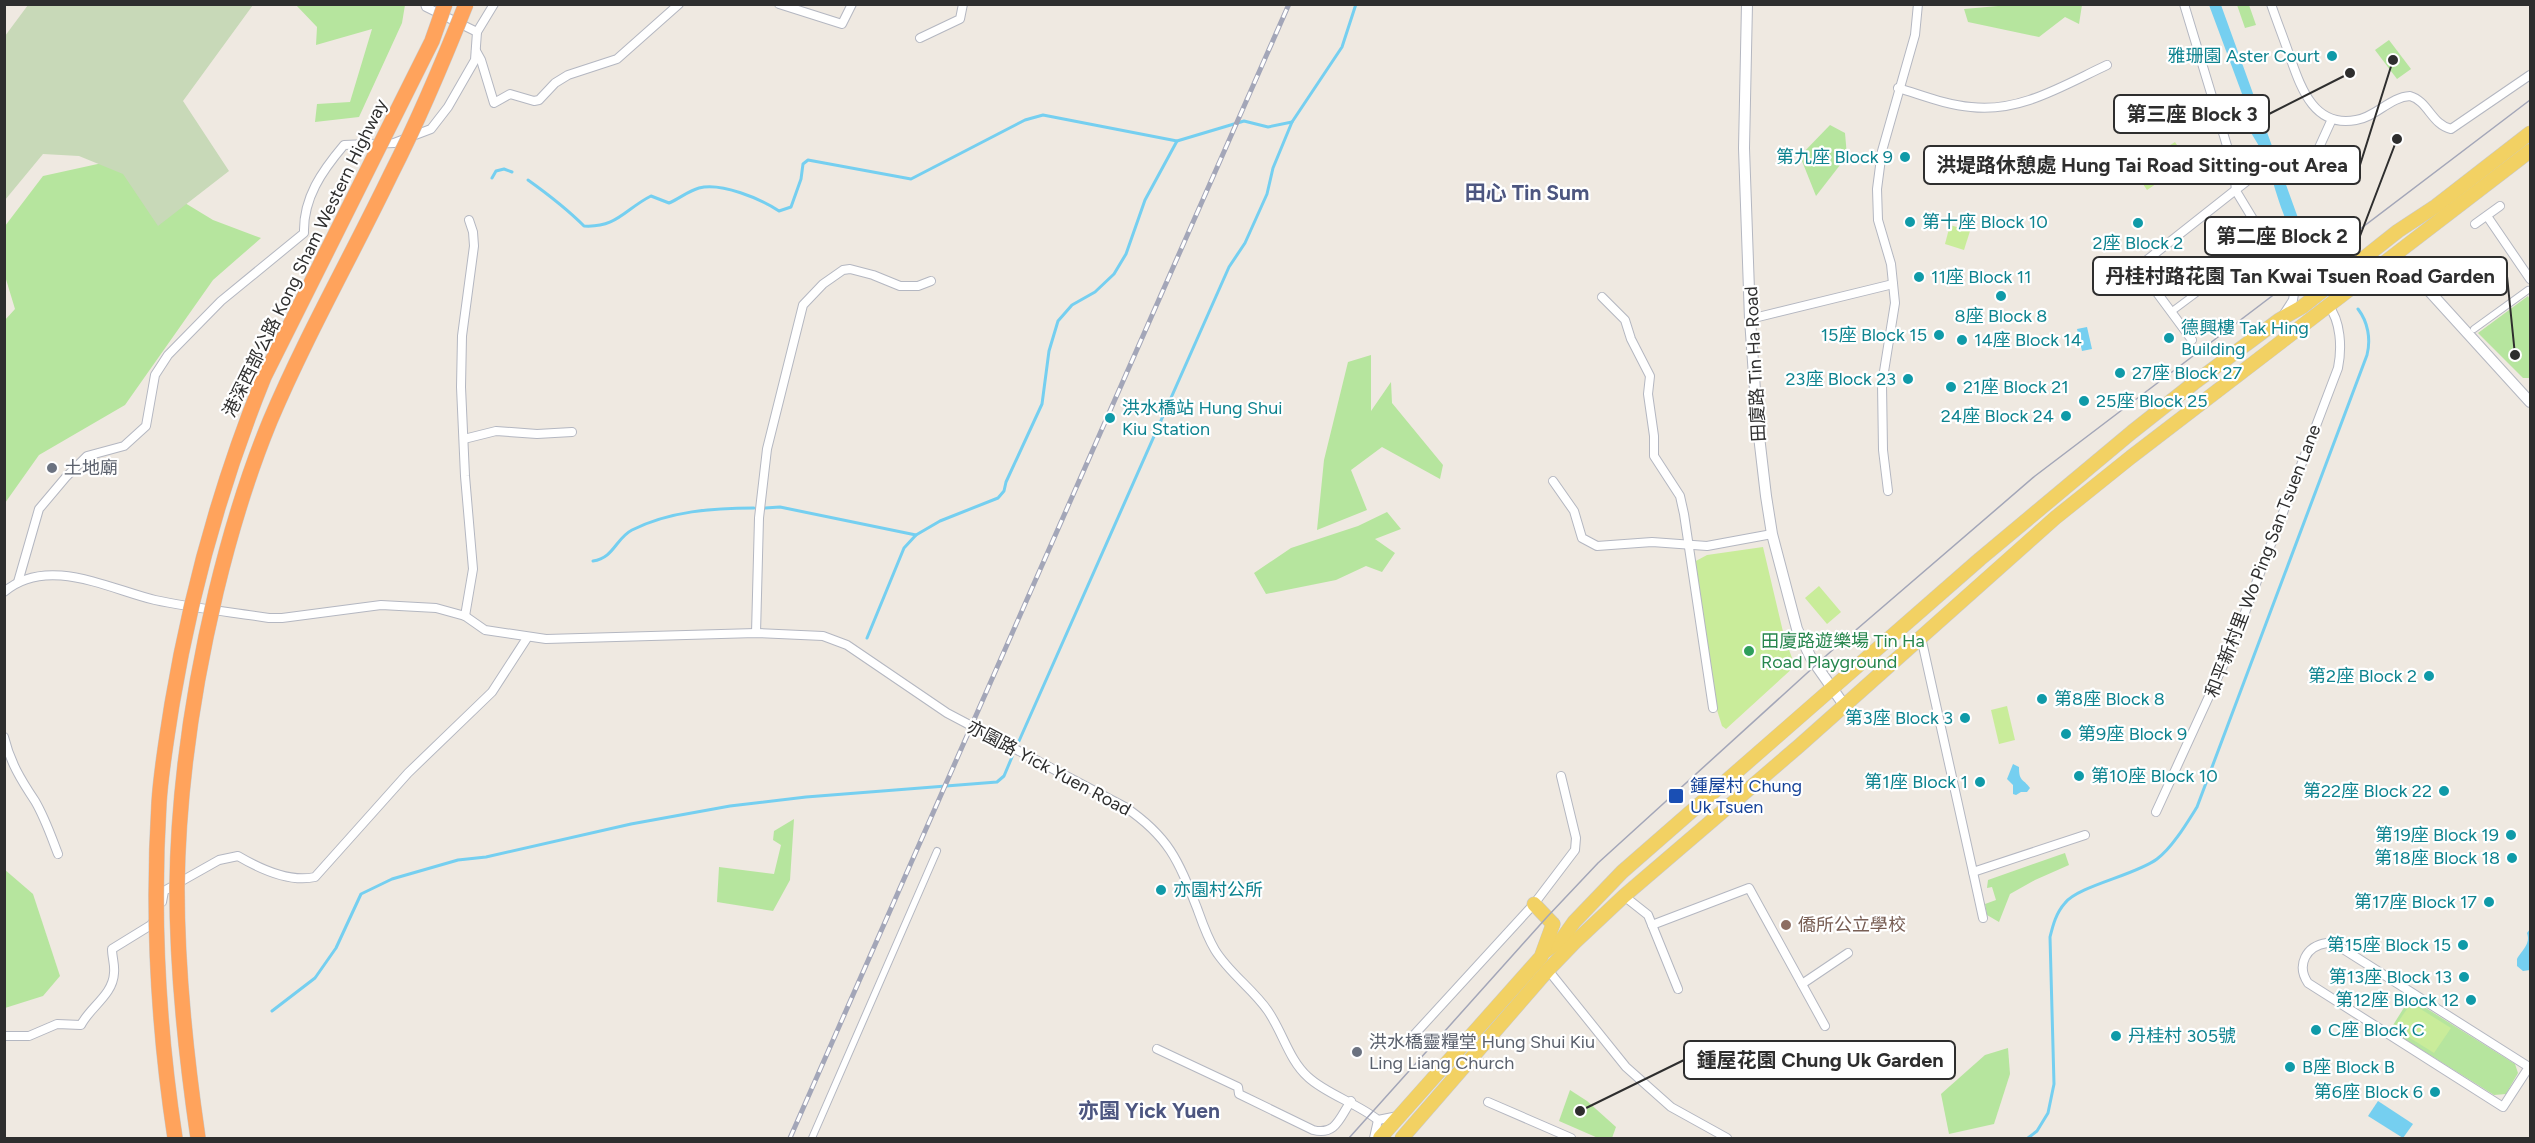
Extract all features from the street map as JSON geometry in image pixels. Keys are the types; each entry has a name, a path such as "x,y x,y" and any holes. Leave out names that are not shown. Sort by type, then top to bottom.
{"highway":[{"name":"港深西部公路 Kong Sham Western Highway","path":"175,1138 165,1076 157,980 155,888 159,801 181,648 225,479 264,377 432,41 445,4"},
{"name":"港深西部公路 Kong Sham Western Highway","path":"198,1138 179,978 177,888 181,799 202,652 229,540 268,425 303,347 421,113 466,4"}],"main road":[{"path":"1380,1138 1544,952 1568,932 1574,922 1622,872 2068,484 2193,383 2279,320 2290,315 2530,133"},
{"path":"1402,1138 1548,970 1624,896 2092,487 2530,151"},
{"path":"2393,257 2390,244 2398,231"},
{"path":"2351,269 2383,256 2393,257"},
{"path":"1610,885 1624,896"},
{"path":"1534,904 1553,924"},
{"path":"1553,924 1574,922"},
{"path":"1544,952 1553,924"}],"street":[{"path":"425,4 426,7 477,32"},
{"path":"4,592 18,582 39,509 87,456 124,446 146,426 155,375 168,355 222,301 304,233 307,203 323,170 344,145 394,143 431,129 448,107 475,60 477,32 494,4"},
{"path":"476,51 482,60 494,103 510,94 539,100 555,82 568,75 617,59 679,4"},
{"path":"779,4 842,24 852,4"},
{"path":"920,38 960,19 963,4"},
{"name":"田廈路 Tin Ha Road","path":"1747,4 1744,148 1750,319 1760,453 1772,534 1797,629 1811,658 1844,705"},
{"path":"1888,491 1881,414 1882,384 1895,303 1893,284 1878,220 1877,189 1882,151 1898,88 1915,35 1918,4"},
{"path":"2184,4 2234,169 2236,191 2265,243 2295,287 2306,292 2321,292"},
{"path":"2271,4 2306,98 2322,114 2332,119 2355,121 2365,118 2396,100 2410,96 2421,102 2442,127 2451,129 2530,75"},
{"path":"1898,88 1957,105 1999,107 2027,102 2107,65"},
{"path":"2194,342 2138,267 2257,172 2298,159 2320,149 2332,119"},
{"path":"2475,224 2500,206"},
{"path":"2487,216 2530,276"},
{"path":"465,616 473,569 465,476 462,336 474,246 469,220"},
{"path":"2171,312 2265,243"},
{"path":"2393,257 2410,270 2529,397"},
{"path":"756,633 759,518 767,449 803,305 823,284 843,270 850,269 873,275 900,286 918,286 931,281"},
{"path":"1750,319 1893,284"},
{"path":"2279,320 2293,300 2295,287"},
{"path":"2474,329 2528,290"},
{"path":"1602,297 1625,320 1631,339 1650,376 1648,394 1654,436 1654,456 1680,496 1713,708"},
{"name":"和平新村里 Wo Ping San Tsuen Lane","path":"2156,812 2233,644 2338,368 2341,356 2339,335 2335,316 2328,305"},
{"path":"464,440 496,431 537,434 572,432"},
{"path":"1553,481 1574,511 1582,538 1597,546 1652,542 1707,546 1772,534"},
{"name":"亦園路 Yick Yuen Road","path":"18,582 66,575 86,578 155,600 269,618 381,604 436,608 465,616 485,630 526,638 756,633 823,636 847,645 947,713 1125,807 1143,819 1165,840 1178,861 1216,952 1269,1013 1296,1063 1314,1082 1351,1101 1378,1120"},
{"path":"1921,637 1983,918"},
{"path":"4,1036 29,1036 57,1024 81,1025 85,1016 105,996 111,985 114,975 112,949 151,925 161,908 164,891 219,860 238,856 264,871 306,879 315,877 408,773 492,692 526,638"},
{"path":"4,737 9,755 23,786 46,824 58,854"},
{"path":"1413,1036 1534,904 1575,850 1576,838 1561,776"},
{"path":"1973,872 2085,835"},
{"path":"812,1138 937,851"},
{"path":"1652,925 1749,888 1825,1026"},
{"path":"1624,896 1648,915 1678,988"},
{"path":"2327,943 2340,947 2530,1066 2503,1107 2313,988 2305,978 2303,964 2305,957 2308,952 2320,944 2327,943"},
{"path":"1802,984 1848,953"},
{"path":"1548,970 1626,1067 1671,1107 1723,1138"},
{"path":"1157,1049 1238,1087 1237,1094 1313,1130 1321,1132 1337,1126 1351,1101"},
{"path":"1488,1102 1571,1138"},
{"path":"1374,1138 1378,1120 1402,1115"}],"green space":[{"path":"2021,4 2082,5 2079,24 2065,17 2039,37 1968,22 1964,9"},
{"path":"28,5 253,5 183,101 229,171 158,226 123,174 79,156 43,154 5,200 5,36"},
{"path":"296,5 405,5 402,23 359,117 315,122 317,104 350,102 372,29 316,45 317,27"},
{"path":"2237,5 2249,5 2256,25 2245,28"},
{"path":"2389,40 2411,69 2397,79 2375,50"},
{"path":"1830,125 1845,133 1847,156 1816,196 1800,156"},
{"path":"2175,142 2188,162 2147,190 2133,169"},
{"path":"125,158 157,186 213,220 261,238 213,280 125,405 39,455 5,503 5,320 15,309 5,276 5,226 43,176"},
{"path":"1950,225 1970,231 1964,250 1945,244"},
{"path":"2528,296 2530,300 2530,378 2523,378 2478,333"},
{"path":"1371,355 1371,411 1391,382 1392,403 1443,465 1440,479 1382,447 1351,470 1367,510 1317,530 1324,460 1348,362"},
{"path":"1387,512 1401,529 1375,539 1395,553 1382,572 1366,566 1336,580 1266,594 1254,573 1291,548 1358,526"},
{"name":"田廈路遊樂場 Tin Ha Road Playground","path":"1763,547 1784,636 1795,666 1726,729 1722,726 1717,710 1694,562 1707,555"},
{"path":"1819,586 1841,612 1827,624 1805,598"},
{"path":"2007,706 2015,740 1999,744 1991,710"},
{"path":"794,819 790,880 773,911 717,902 719,867 774,874 781,845 773,840 774,831"},
{"path":"2065,853 2069,865 2010,894 1999,922 1987,915 1985,904 1996,900 1992,887 1987,888 1988,880"},
{"path":"4,869 33,894 60,976 43,996 5,1008"},
{"path":"2410,998 2515,1064 2518,1073 2506,1094 2494,1095 2390,1030"},
{"path":"2411,1003 2451,1028 2434,1053 2394,1028"},
{"path":"2008,1048 2010,1074 1994,1124 1949,1134 1941,1094 1985,1055"},
{"path":"1570,1090 1587,1101 1616,1127 1612,1138 1598,1138 1559,1121"}],"water":[{"path":"2209,5 2221,5 2306,240 2305,245 2298,240 2286,220 2266,160 2240,115 2248,110"},
{"path":"2087,327 2092,349 2082,351 2077,329"},
{"path":"2013,764 2019,767 2021,778 2030,788 2027,792 2013,794 2013,785 2007,779"},
{"path":"2530,929 2530,970 2523,971 2517,966 2517,959 2527,944 2527,933"},
{"path":"2378,1101 2413,1124 2403,1138 2368,1116"}],"waterway":[{"path":"1019,741 1229,267 1245,243 1267,194 1273,168 1292,122 1342,47 1356,4"},
{"path":"528,180 584,226 595,226 613,221 651,196 669,203 695,189 708,187 729,189 762,201 779,211 791,207 801,179 803,164 808,160 911,179 1025,120 1043,115 1177,141 1244,121 1268,127 1292,122"},
{"path":"867,638 904,548 916,535 940,521 998,498 1004,491 1042,404 1049,351 1058,321 1072,305 1095,292 1114,274 1126,254 1145,200 1177,141"},
{"path":"492,178 496,171 504,169 512,172"},
{"path":"2028,1138 2037,1131 2048,1113 2054,1084 2050,937 2055,919 2065,903 2082,891 2148,865 2157,859 2174,842 2197,807 2367,355 2368,331 2358,309"},
{"path":"765,508 780,507 916,535"},
{"path":"593,561 606,556 632,530 661,519 707,510 754,508"},
{"path":"272,1011 315,978 336,948 361,894 392,879 458,860 486,857 631,824 730,806 806,797 997,782 1004,776 1012,757"}],"tram line":[{"path":"1349,1138 1598,863 1828,654 2035,476 2530,100"}],"railway":[{"path":"790,1138 1289,4"}],"place":[{"name":"雅珊園 Aster Court","path":"2332,56"},
{"name":"洪堤路休憩處 Hung Tai Road Sitting-out Area","path":"2393,60"},
{"name":"第三座 Block 3","path":"2350,73"},
{"name":"第二座 Block 2","path":"2397,139"},
{"name":"第九座 Block 9","path":"1905,157"},
{"name":"第十座 Block 10","path":"1910,222"},
{"name":"2座 Block 2","path":"2138,223"},
{"name":"11座 Block 11","path":"1919,277"},
{"name":"8座 Block 8","path":"2001,296"},
{"name":"15座 Block 15","path":"1939,335"},
{"name":"德興樓 Tak Hing Building","path":"2169,338"},
{"name":"14座 Block 14","path":"1962,340"},
{"name":"丹桂村路花園 Tan Kwai Tsuen Road Garden","path":"2515,355"},
{"name":"27座 Block 27","path":"2120,373"},
{"name":"23座 Block 23","path":"1908,379"},
{"name":"21座 Block 21","path":"1951,387"},
{"name":"25座 Block 25","path":"2084,401"},
{"name":"24座 Block 24","path":"2066,416"},
{"name":"洪水橋站 Hung Shui Kiu Station","path":"1110,418"},
{"name":"土地廟","path":"52,468"},
{"name":"田廈路遊樂場 Tin Ha Road Playground","path":"1749,651"},
{"name":"第2座 Block 2","path":"2429,676"},
{"name":"第8座 Block 8","path":"2042,699"},
{"name":"第3座 Block 3","path":"1965,718"},
{"name":"第9座 Block 9","path":"2066,734"},
{"name":"第10座 Block 10","path":"2079,776"},
{"name":"第1座 Block 1","path":"1980,782"},
{"name":"第22座 Block 22","path":"2444,791"},
{"name":"鍾屋村 Chung Uk Tsuen","path":"1676,796"},
{"name":"第19座 Block 19","path":"2511,835"},
{"name":"第18座 Block 18","path":"2512,858"},
{"name":"亦園村公所","path":"1161,890"},
{"name":"第17座 Block 17","path":"2489,902"},
{"name":"僑所公立學校","path":"1786,925"},
{"name":"第15座 Block 15","path":"2463,945"},
{"name":"第13座 Block 13","path":"2464,977"},
{"name":"第12座 Block 12","path":"2471,1000"},
{"name":"C座 Block C","path":"2316,1030"},
{"name":"丹桂村 305號","path":"2116,1036"},
{"name":"洪水橋靈糧堂 Hung Shui Kiu Ling Liang Church","path":"1357,1052"},
{"name":"B座 Block B","path":"2290,1067"},
{"name":"第6座 Block 6","path":"2435,1092"},
{"name":"鍾屋花園 Chung Uk Garden","path":"1580,1111"}],"district":[{"name":"田心 Tin Sum","path":"1527,192"},
{"name":"亦園 Yick Yuen","path":"1149,1110"}]}
